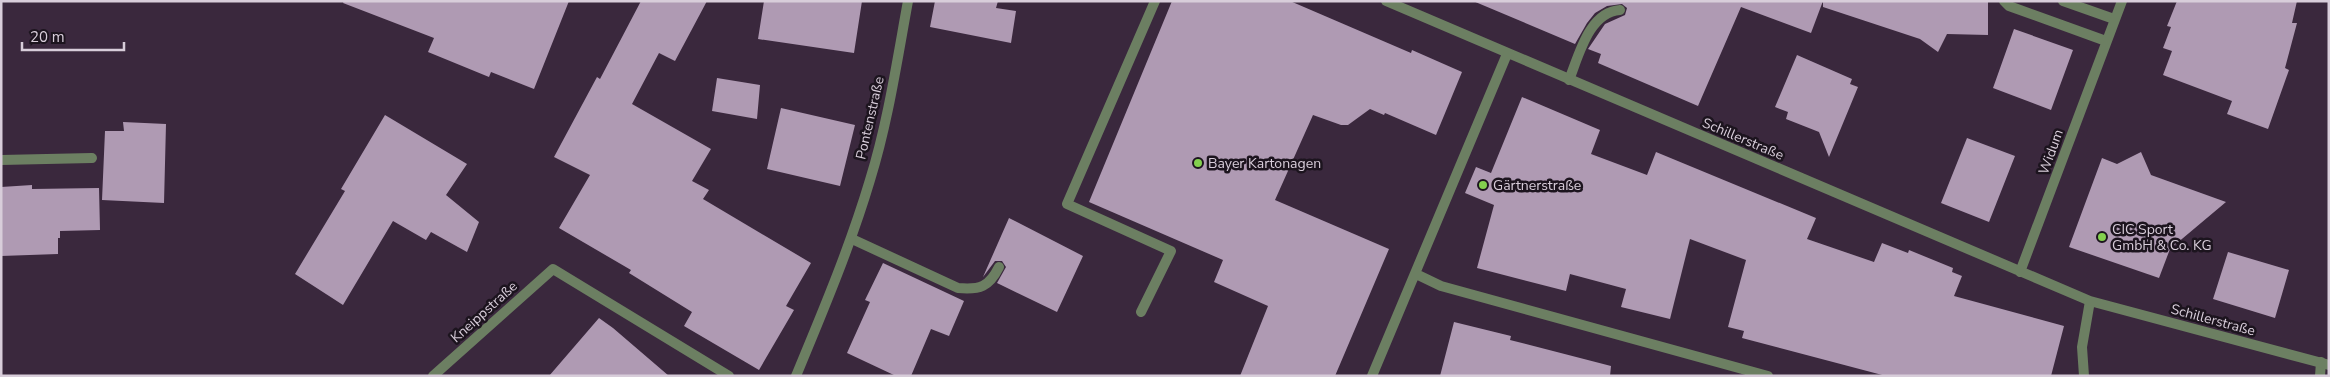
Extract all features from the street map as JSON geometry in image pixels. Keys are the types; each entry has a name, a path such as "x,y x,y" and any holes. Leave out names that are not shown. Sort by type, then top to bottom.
{"street":[{"name":"Pontenstraße","path":"796,376 852,239 871,178 888,110 908,1"},
{"path":"1141,312 1171,251 1067,204 1154,1"},
{"name":"Schillerstraße","path":"1386,1 2020,272 2090,300 2325,364"},
{"path":"2004,1 2009,6 2106,41"},
{"path":"2063,1 2114,20"},
{"name":"Widum","path":"2020,272 2122,1"},
{"path":"1569,80 1596,21 1610,10 1620,10"},
{"path":"1372,376 1507,54"},
{"path":"1,160 92,158"},
{"path":"852,239 958,288 975,290 992,280 999,267"},
{"name":"Kneippstraße","path":"433,376 553,269 729,376"},
{"path":"1416,274 1441,286 1768,376"},
{"path":"2084,376 2082,346 2090,300"},
{"path":"2320,376 2325,364"}],"building":[{"path":"344,1 569,1 534,89 491,72 489,77 428,52 434,38 343,3"},
{"path":"641,1 707,1 675,61 659,53 632,104 711,149 692,181 709,190 703,199 811,263 786,306 794,310 759,370 684,326 692,312 629,273 631,270 559,228 590,175 554,157 597,77 600,79"},
{"path":"764,1 862,1 854,53 758,39"},
{"path":"935,1 998,1 996,8 1016,11 1011,43 930,27"},
{"name":"Bayer Kartonagen","path":"1172,1 1290,1 1411,53 1412,50 1462,72 1436,135 1385,113 1384,115 1370,109 1348,125 1341,125 1313,115 1275,200 1389,249 1335,376 1240,376 1268,306 1214,282 1223,260 1089,202"},
{"path":"1473,1 1823,1 1811,33 1741,7 1698,106 1598,63 1601,54 1588,49 1605,24 1625,15 1627,8 1622,4 1607,6 1595,13 1575,44"},
{"path":"1823,1 1988,1 1988,35 1947,34 1938,52 1920,39 1823,7"},
{"path":"2177,1 2297,1 2292,23 2297,23 2285,68 2289,70 2268,129 2227,114 2232,101 2163,75 2172,51 2163,48 2171,27 2167,26"},
{"path":"2014,29 2073,50 2051,110 1993,88"},
{"path":"1797,55 1852,79 1850,84 1858,87 1829,157 1819,132 1786,119 1788,112 1775,107"},
{"path":"717,78 760,85 757,119 712,111"},
{"path":"1522,97 1600,130 1591,154 1647,175 1656,152 1816,218 1807,239 1874,262 1882,243 1908,253 1909,250 1953,268 1952,272 1962,276 1954,296 2064,326 2051,376 1886,376 1742,338 1744,331 1728,327 1746,260 1690,239 1670,319 1621,307 1626,289 1570,274 1566,291 1477,268 1494,205 1465,193 1476,167 1491,173"},
{"path":"781,108 855,125 840,186 767,169"},
{"path":"385,115 467,164 446,195 479,222 467,252 431,232 426,240 393,221 343,305 295,274 345,191 341,189"},
{"path":"123,122 166,124 164,203 102,200 105,131 124,131"},
{"path":"1967,138 2015,156 1989,222 1941,203"},
{"path":"2141,152 2151,175 2226,202 2170,249 2159,278 2069,247 2102,158 2117,164"},
{"path":"32,185 32,189 99,188 100,230 60,231 58,254 1,256 1,187"},
{"path":"1009,218 1083,256 1057,312 997,283 1006,267 1002,261 995,261 983,277"},
{"path":"2228,252 2289,270 2275,318 2213,299"},
{"path":"883,263 964,301 949,336 931,329 911,376 896,376 847,353 870,302 865,300"},
{"path":"599,318 613,328 669,376 549,376"},
{"path":"1454,322 1511,336 1510,340 1611,366 1610,376 1440,376"}],"place":[{"name":"Bayer Kartonagen","path":"1198,163"},
{"name":"Gärtnerstraße","path":"1483,185"},
{"name":"CIC Sport GmbH & Co. KG","path":"2102,237"}]}
